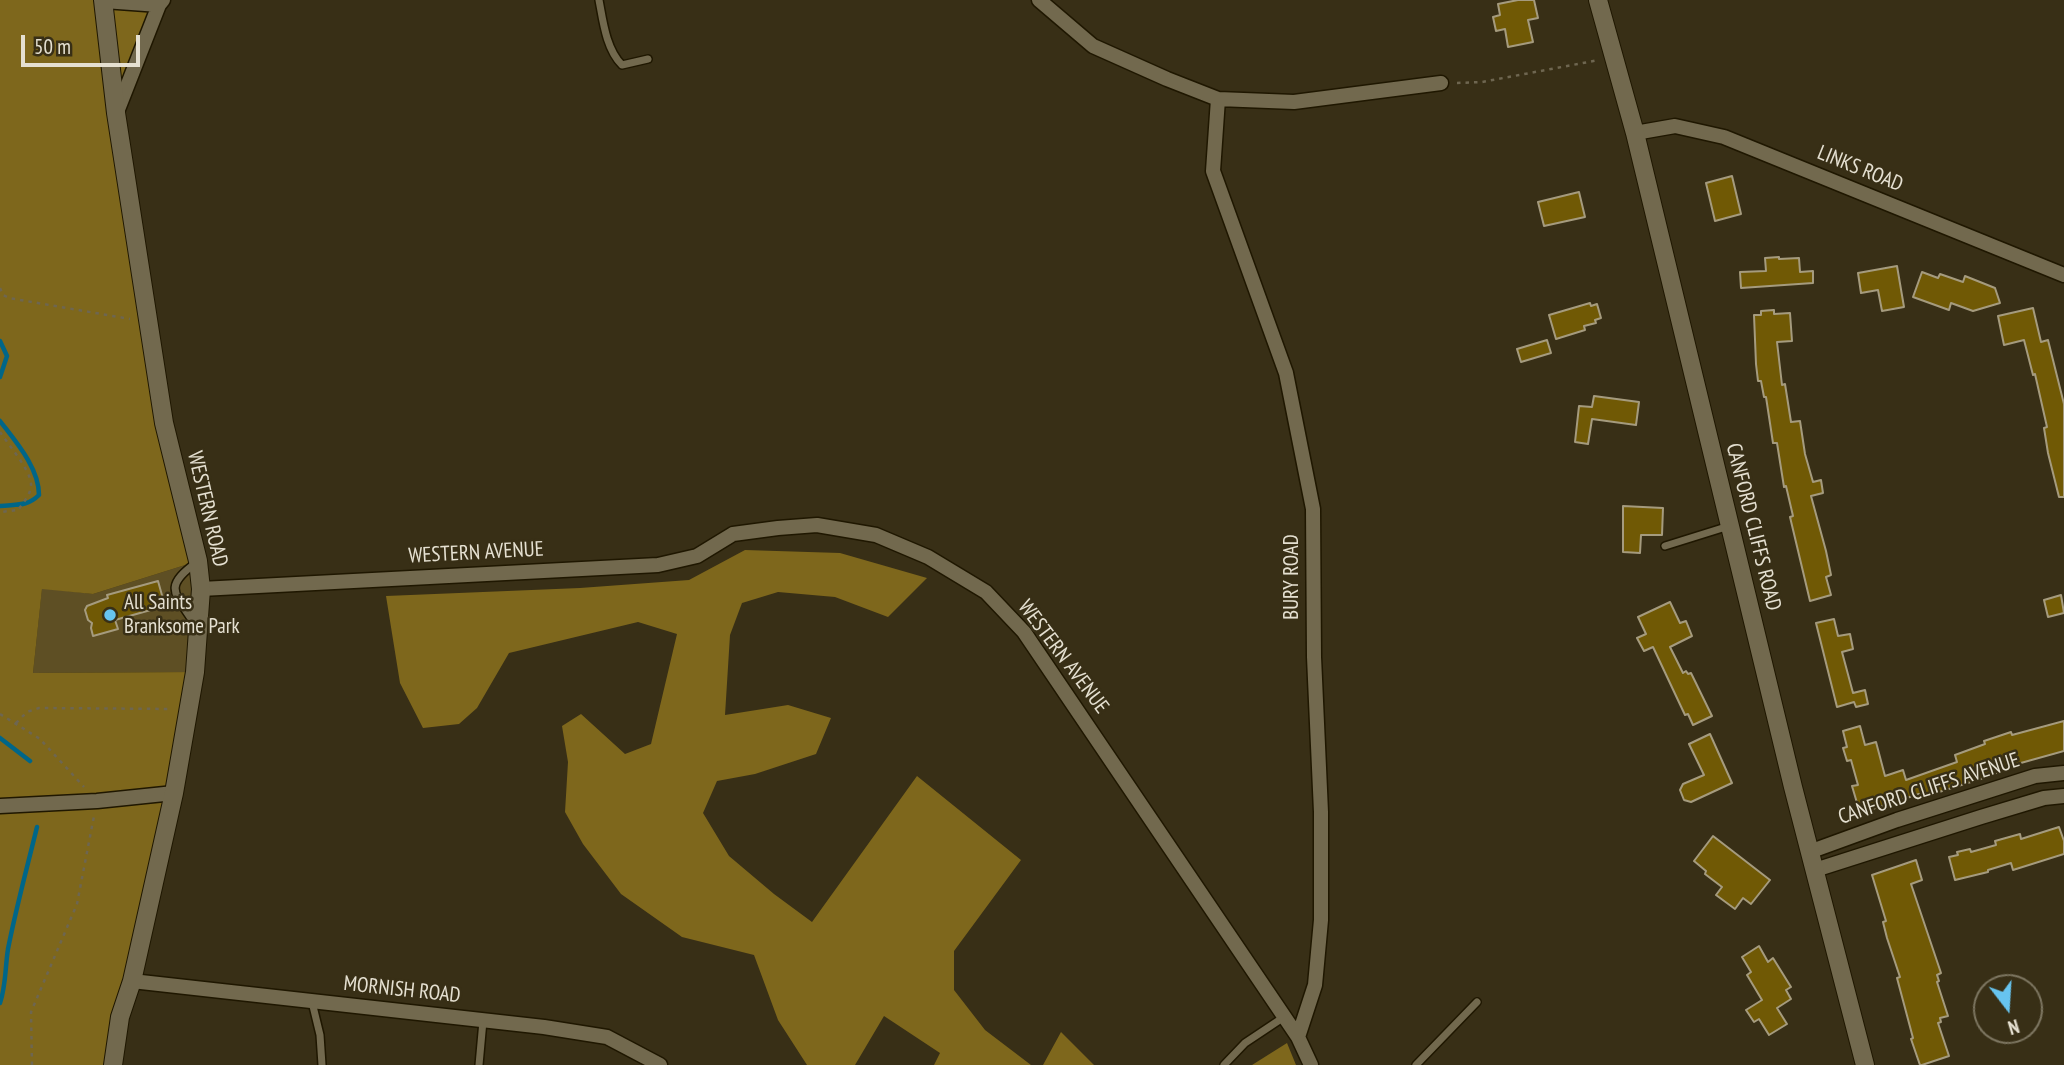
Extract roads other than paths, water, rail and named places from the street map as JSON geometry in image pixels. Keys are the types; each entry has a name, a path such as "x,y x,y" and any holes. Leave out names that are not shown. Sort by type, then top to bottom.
{"street":[{"path":"1040,0 1093,46 1218,99 1294,102 1441,83"},
{"name":"CANFORD CLIFFS ROAD","path":"1598,0 1635,133 1809,852 1865,1065"},
{"path":"104,1 161,2 116,113"},
{"name":"WESTERN ROAD","path":"104,1 116,113 164,423 198,561 201,589 189,709 174,793 132,982 120,1017 113,1065"},
{"name":"BURY ROAD","path":"1218,99 1213,171 1286,373 1313,509 1314,657 1321,812 1321,920 1315,985 1298,1037"},
{"name":"LINKS ROAD","path":"1635,133 1675,126 1724,137 2064,275"},
{"name":"WESTERN AVENUE","path":"201,589 658,565 697,556 733,534 778,528 817,525 876,535 928,557 986,592 1024,632 1298,1037"},
{"name":"CANFORD CLIFFS AVENUE","path":"1809,852 1897,820 2035,776 2064,773"},
{"path":"0,806 97,801 174,793"},
{"name":"CANFORD CLIFFS AVENUE","path":"1815,870 2044,798 2064,796"},
{"name":"MORNISH ROAD","path":"132,982 483,1020 607,1037 660,1065"},
{"path":"1298,1037 1311,1065"}],"lane":[{"path":"599,0 615,58 622,65 648,59"},
{"path":"1665,546 1730,526"},
{"path":"198,561 179,575 175,584 179,601 198,629"},
{"path":"311,1001 320,1035 322,1065"},
{"path":"1416,1065 1477,1002"},
{"path":"1224,1065 1245,1043 1284,1017"},
{"path":"480,1065 483,1020"}],"waterway":[{"path":"0,341 7,356 0,377"},
{"path":"0,421 31,465 39,495 26,503 0,506"},
{"path":"0,738 30,761"},
{"path":"0,1003 11,934 37,827"}],"place":[{"name":"All Saints Branksome Park","path":"110,615"}]}
